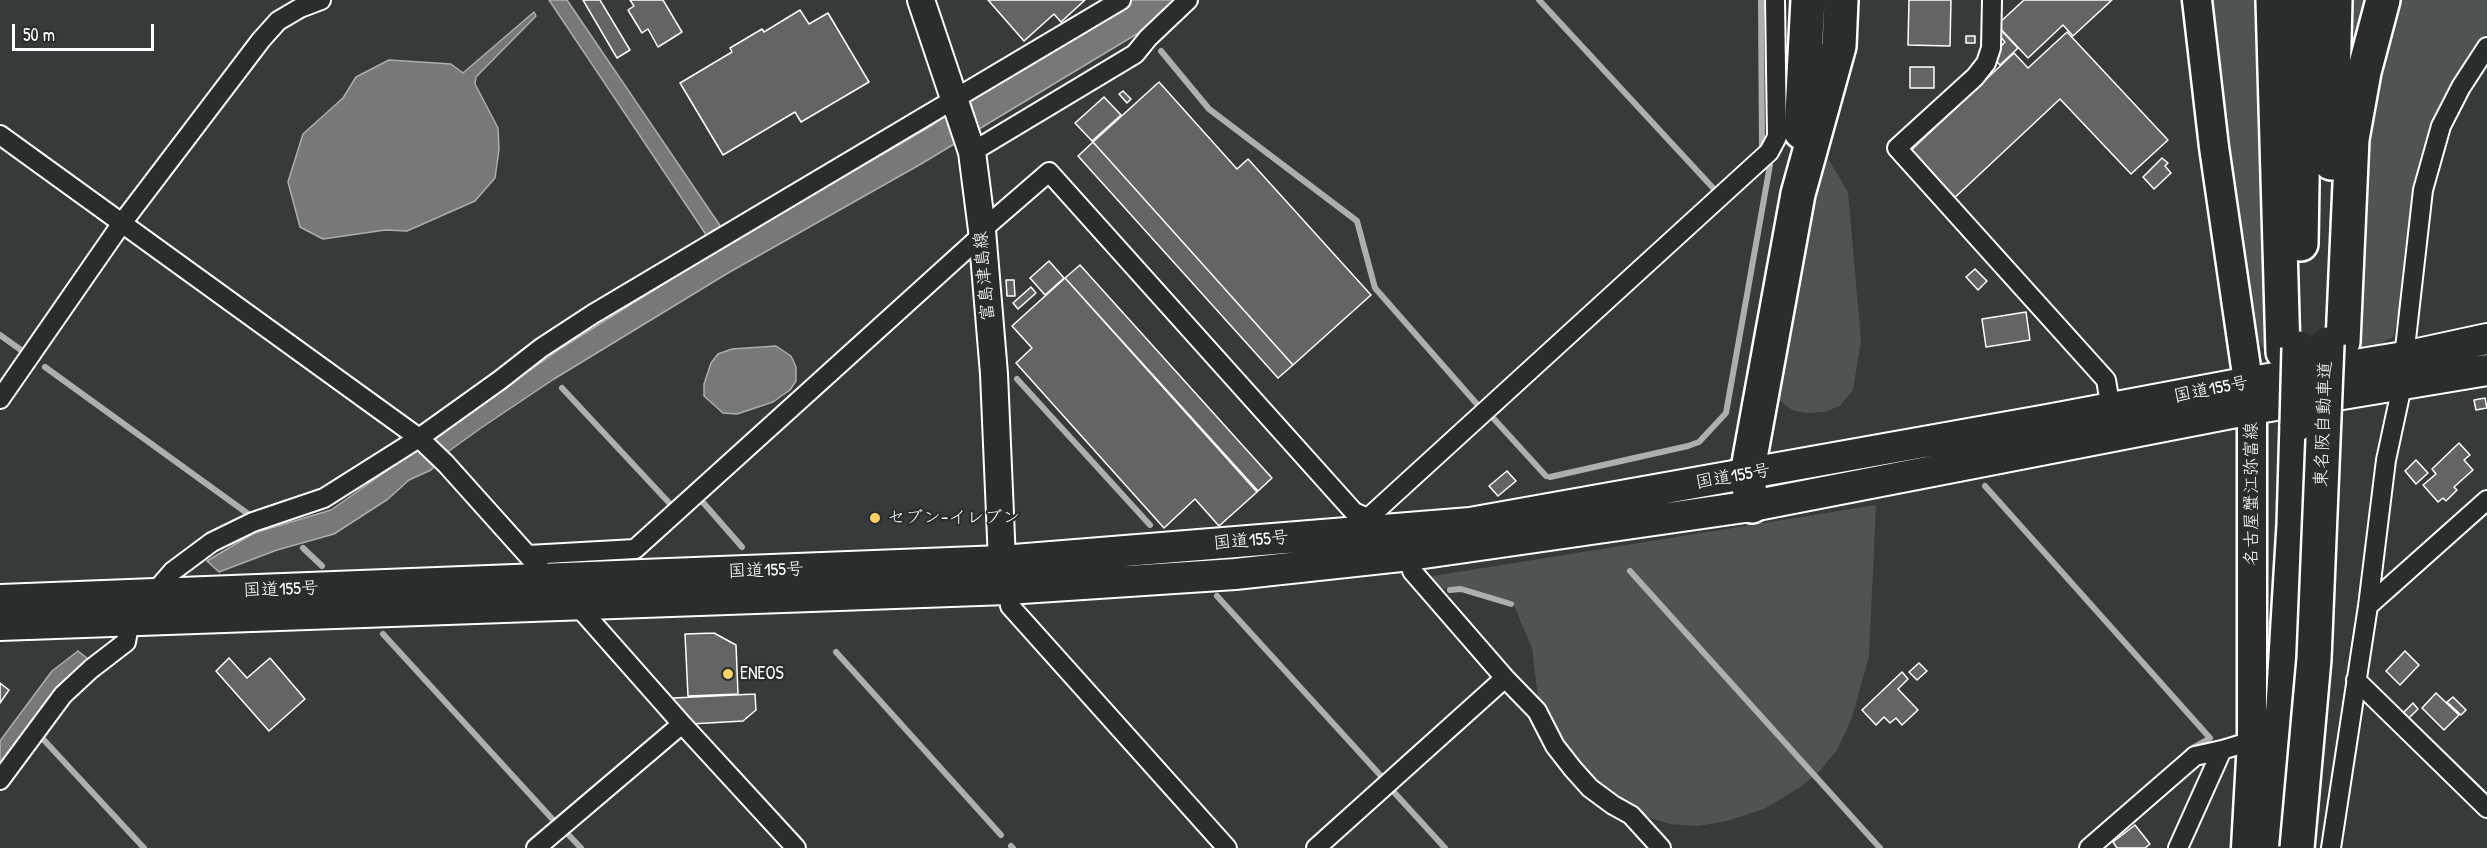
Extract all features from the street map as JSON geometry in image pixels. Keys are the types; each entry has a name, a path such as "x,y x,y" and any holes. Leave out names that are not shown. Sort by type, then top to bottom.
{"highway":[{"path":"1750,490 1798,194 1808,0"},
{"path":"1798,194 1839,46 1841,0"},
{"path":"2273,0 2313,347"},
{"name":"東名阪自動車道","path":"2297,848 2314,658 2313,347 2305,0"},
{"name":"東名阪自動車道","path":"2271,848 2285,672 2294,525 2297,424 2313,347 2335,0"},
{"path":"2313,347 2364,72 2383,0"},
{"name":"国道155号","path":"2403,372 2487,339"},
{"name":"国道155号","path":"0,600 550,580 1234,573 1410,555 2251,396 2403,372 2487,370"},
{"name":"国道155号","path":"0,626 575,603 1005,575 1368,524 1470,523 1750,490 2111,409 2251,396"}],"main road":[{"name":"富島津島線","path":"921,0 972,152 982,233 994,374 1005,575"},
{"name":"名古屋蟹江弥富線","path":"2197,0 2216,158 2251,396 2252,741 2246,848"}],"street":[{"path":"0,399 122,223 261,40 278,21 300,8 321,0"},
{"path":"153,594 173,571 212,542 254,522 324,498 419,438 541,348 593,314 1121,0"},
{"path":"972,152 1135,54 1148,38 1188,0"},
{"path":"528,555 635,549 1049,172 1354,512 1368,524 1769,152 1777,137 1775,0"},
{"path":"1992,0 1991,48 1986,63 1975,77 1897,148 2106,380 2111,409"},
{"path":"2331,848 2368,606 2386,460 2403,372 2423,190 2441,126 2461,87 2487,47"},
{"path":"0,135 419,438 446,464 550,580"},
{"path":"2368,606 2487,500"},
{"path":"1410,555 1412,571 1505,678 1537,711 1555,746 1572,769 1590,788 1612,805 1631,814 1661,848"},
{"path":"1005,575 1010,606 1227,848"},
{"path":"575,603 796,848"},
{"path":"0,780 63,695 91,669 126,642 130,619"},
{"path":"1316,848 1505,678"},
{"path":"2356,680 2487,808"},
{"path":"536,848 682,724"},
{"path":"2089,848 2195,756 2252,741"},
{"path":"2178,848 2222,750"}],"shaded area":[{"path":"549,0 567,0 721,227 736,239 933,125 979,92 1093,28 1133,0 1177,0 1140,32 921,164 728,273 554,379 449,451 431,470 409,480 388,499 334,534 277,550 219,572 207,561 254,533 331,510 563,347 713,253 709,239"},
{"path":"2213,0 2260,0 2274,352 2263,348 2256,336 2226,146"},
{"path":"2351,0 2487,0 2487,33 2454,81 2393,337 2379,344 2356,346 2349,81"},
{"path":"534,12 536,16 476,77 475,84 498,128 499,149 495,178 475,201 407,231 385,230 323,239 300,227 288,182 303,134 343,98 356,77 389,60 451,64 463,73"},
{"path":"1826,155 1848,192 1861,340 1853,390 1840,406 1824,412 1807,413 1792,410 1778,399 1775,384 1811,196"},
{"path":"776,346 791,356 796,367 796,381 790,390 773,402 737,414 723,413 704,396 704,384 711,363 718,354 732,349"},
{"path":"1876,505 1869,656 1852,718 1837,750 1820,771 1799,788 1764,809 1727,821 1698,826 1670,824 1637,814 1586,777 1539,706 1532,648 1512,601 1459,587 1436,590 1427,577"},
{"path":"78,651 92,662 0,772 0,741 52,671"}],"building":[{"path":"583,0 600,0 630,50 617,58"},
{"path":"630,0 663,0 682,32 658,47 648,29 642,33 628,10 634,6"},
{"path":"988,0 1085,0 1061,22 1054,14 1024,41"},
{"path":"1909,0 1951,0 1950,46 1908,45"},
{"path":"2024,0 2112,0 2073,36 2063,25 2028,58 1997,25"},
{"path":"800,10 809,24 828,13 869,82 801,122 795,112 723,155 680,83 732,52 730,48 762,29 764,32"},
{"path":"1997,26 2018,48 2000,65 1995,60 1995,52 2005,42 1997,33"},
{"path":"2067,32 2168,140 2131,174 2060,99 1950,202 1906,155 2014,53 2028,68"},
{"path":"1966,36 1975,36 1975,43 1966,43"},
{"path":"1910,67 1934,67 1934,88 1910,88"},
{"path":"1159,82 1237,169 1248,159 1371,295 1293,365 1093,142"},
{"path":"1123,91 1131,99 1127,103 1119,94"},
{"path":"1104,97 1121,115 1092,141 1075,123"},
{"path":"1093,142 1293,365 1278,378 1078,156"},
{"path":"2162,158 2168,163 2165,166 2171,173 2154,189 2143,177"},
{"path":"1049,261 1064,278 1045,295 1030,278"},
{"path":"1080,265 1272,478 1258,491 1065,278"},
{"path":"1975,269 1987,281 1978,290 1966,277"},
{"path":"1065,278 1257,492 1219,526 1195,499 1164,528 1016,363 1032,348 1012,326"},
{"path":"1006,280 1014,280 1015,296 1007,296"},
{"path":"1031,287 1036,293 1018,309 1013,303"},
{"path":"2026,312 2030,340 1986,347 1982,319"},
{"path":"2485,398 2487,408 2476,410 2474,400"},
{"path":"2459,443 2470,455 2464,460 2473,470 2454,487 2457,490 2446,501 2443,498 2438,502 2423,485 2436,474 2432,469"},
{"path":"2416,460 2428,473 2416,484 2405,471"},
{"path":"1507,471 1516,481 1498,496 1489,486"},
{"path":"714,633 736,645 738,694 688,696 685,634"},
{"path":"2405,651 2419,665 2400,685 2386,671"},
{"path":"229,658 247,678 270,658 305,699 269,731 216,671"},
{"path":"1919,663 1927,671 1917,680 1909,672"},
{"path":"1902,672 1908,679 1898,689 1918,710 1902,725 1896,718 1890,723 1884,717 1876,725 1862,710"},
{"path":"0,683 9,690 0,703"},
{"path":"2436,693 2459,715 2444,730 2422,708"},
{"path":"755,694 756,710 743,721 691,724 673,704 673,698"},
{"path":"2453,697 2466,710 2461,715 2447,702"},
{"path":"2413,703 2418,709 2408,719 2403,713"},
{"path":"2135,825 2150,844 2145,848 2117,848 2113,842"}],"waterway":[{"path":"1539,0 1714,189"},
{"path":"1761,2 1762,147"},
{"path":"1161,51 1209,109 1357,221 1375,288 1476,403"},
{"path":"1550,477 1688,446 1699,442 1726,413 1770,165"},
{"path":"0,335 21,350"},
{"path":"45,367 251,516"},
{"path":"1017,379 1150,525"},
{"path":"562,388 673,507"},
{"path":"1494,419 1546,476"},
{"path":"1985,486 2210,738 2189,750"},
{"path":"696,503 700,499 742,547"},
{"path":"303,548 322,566"},
{"path":"1630,571 1880,848"},
{"path":"1450,590 1461,589 1511,604"},
{"path":"1217,596 1381,776"},
{"path":"383,634 556,823"},
{"path":"836,652 1001,835"},
{"path":"42,738 144,848"},
{"path":"1392,790 1445,848"},
{"path":"565,831 581,848"}],"place":[{"name":"セブン-イレブン","path":"875,518"},
{"name":"ENEOS","path":"728,674"}]}
